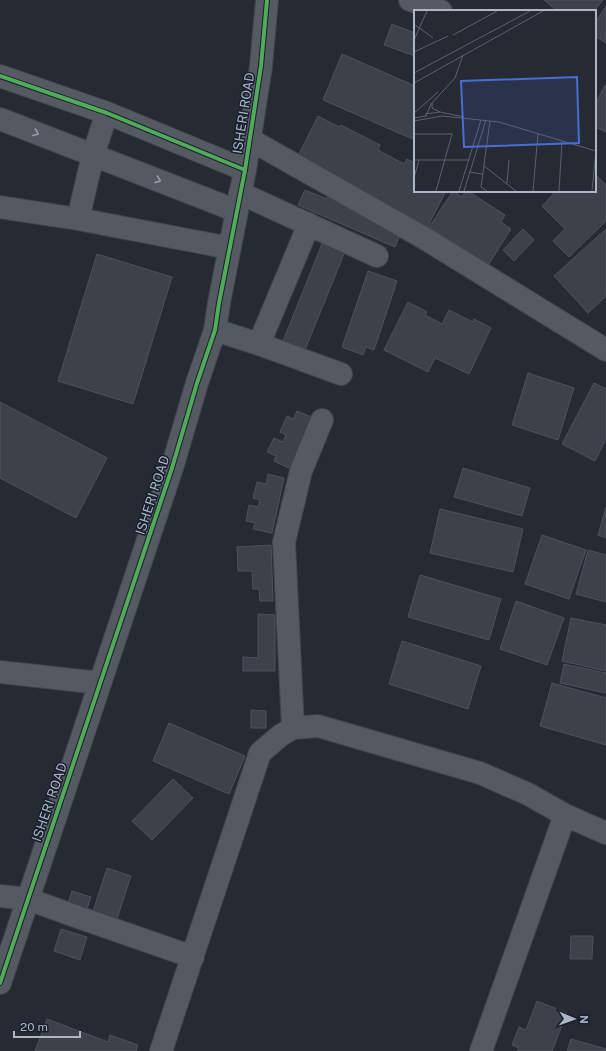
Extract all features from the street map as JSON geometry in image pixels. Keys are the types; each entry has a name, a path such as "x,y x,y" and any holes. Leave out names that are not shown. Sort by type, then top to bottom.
{"street":[{"name":"ISHERI ROAD","path":"0,983 172,468 197,383 215,330 245,170 261,66 267,0"},
{"name":"ISHERI ROAD","path":"261,66 282,0"},
{"path":"410,0 438,10"},
{"path":"0,76 107,114 245,170"},
{"path":"78,219 93,155 107,114"},
{"path":"0,119 93,155 309,224 378,256"},
{"path":"249,139 424,238 606,350"},
{"path":"0,206 78,219 230,248"},
{"path":"259,344 309,224"},
{"path":"215,330 259,344 341,374"},
{"path":"293,728 284,542 301,471 322,420"},
{"path":"0,672 100,683"},
{"path":"161,1051 260,753 280,735 293,728 318,726 480,773 528,794 565,816 606,833"},
{"path":"481,1051 565,816"},
{"path":"0,896 28,898 72,916 193,957"}],"building":[{"path":"544,0 603,0 595,10 556,10"},
{"path":"606,6 606,43 596,37 596,21"},
{"path":"392,24 414,33 414,56 384,45"},
{"path":"342,54 414,86 414,140 323,100"},
{"path":"606,85 606,132 596,127 596,103"},
{"path":"318,116 339,127 341,125 380,145 378,150 404,164 407,159 414,162 414,192 445,192 427,228 296,160"},
{"path":"596,175 606,185 606,221 569,257 553,241 565,229 542,206 555,192 596,192"},
{"path":"305,190 327,199 329,195 350,203 348,208 401,232 395,247 298,205"},
{"path":"452,192 462,197 465,192 470,192 505,215 501,222 511,229 487,267 428,229"},
{"path":"523,229 534,240 514,261 503,250"},
{"path":"606,229 606,296 588,313 554,276"},
{"path":"324,239 346,249 305,350 283,341"},
{"path":"97,254 172,277 133,404 58,381"},
{"path":"368,271 397,281 374,350 366,347 363,355 342,347"},
{"path":"408,302 427,312 425,315 442,324 449,310 473,322 474,319 491,328 469,374 435,358 428,372 384,350"},
{"path":"528,373 574,388 558,440 512,425"},
{"path":"594,383 606,389 606,439 595,461 562,444"},
{"path":"0,402 107,458 76,518 0,478"},
{"path":"297,411 314,418 291,469 274,461 276,456 267,452 274,438 283,442 286,435 280,432 287,416 293,419"},
{"path":"463,468 530,488 522,516 454,497"},
{"path":"268,474 284,478 272,533 253,529 255,523 246,521 249,505 258,507 260,500 253,498 257,482 266,484"},
{"path":"606,507 606,538 598,535"},
{"path":"440,509 523,529 513,572 430,553"},
{"path":"542,535 586,550 569,599 525,584"},
{"path":"271,545 273,601 260,601 259,589 253,589 252,571 238,571 237,547"},
{"path":"588,550 606,555 606,602 576,594"},
{"path":"420,575 501,599 489,640 408,617"},
{"path":"516,601 564,618 547,665 500,649"},
{"path":"258,614 275,615 275,671 243,671 243,657 258,658"},
{"path":"571,618 606,625 606,671 562,661"},
{"path":"402,641 481,666 468,709 389,684"},
{"path":"564,664 606,673 606,693 560,683"},
{"path":"552,683 606,698 606,745 540,726"},
{"path":"251,710 266,711 266,728 251,728"},
{"path":"169,723 245,756 229,794 153,761"},
{"path":"173,779 193,798 152,840 132,821"},
{"path":"107,868 131,876 117,919 93,911"},
{"path":"72,891 91,897 85,915 66,909"},
{"path":"61,929 87,937 80,960 54,951"},
{"path":"571,936 593,936 592,959 570,959"},
{"path":"537,1001 567,1013 552,1051 517,1051 519,1048 512,1045 519,1027 526,1030"},
{"path":"47,1019 108,1042 110,1035 138,1045 136,1051 35,1051"},
{"path":"571,1039 606,1049 606,1051 567,1051"}],"cycle path":[{"path":"0,983 172,468 197,383 215,330 245,170 261,66 267,0"},
{"path":"0,76 107,113 245,170"}]}
